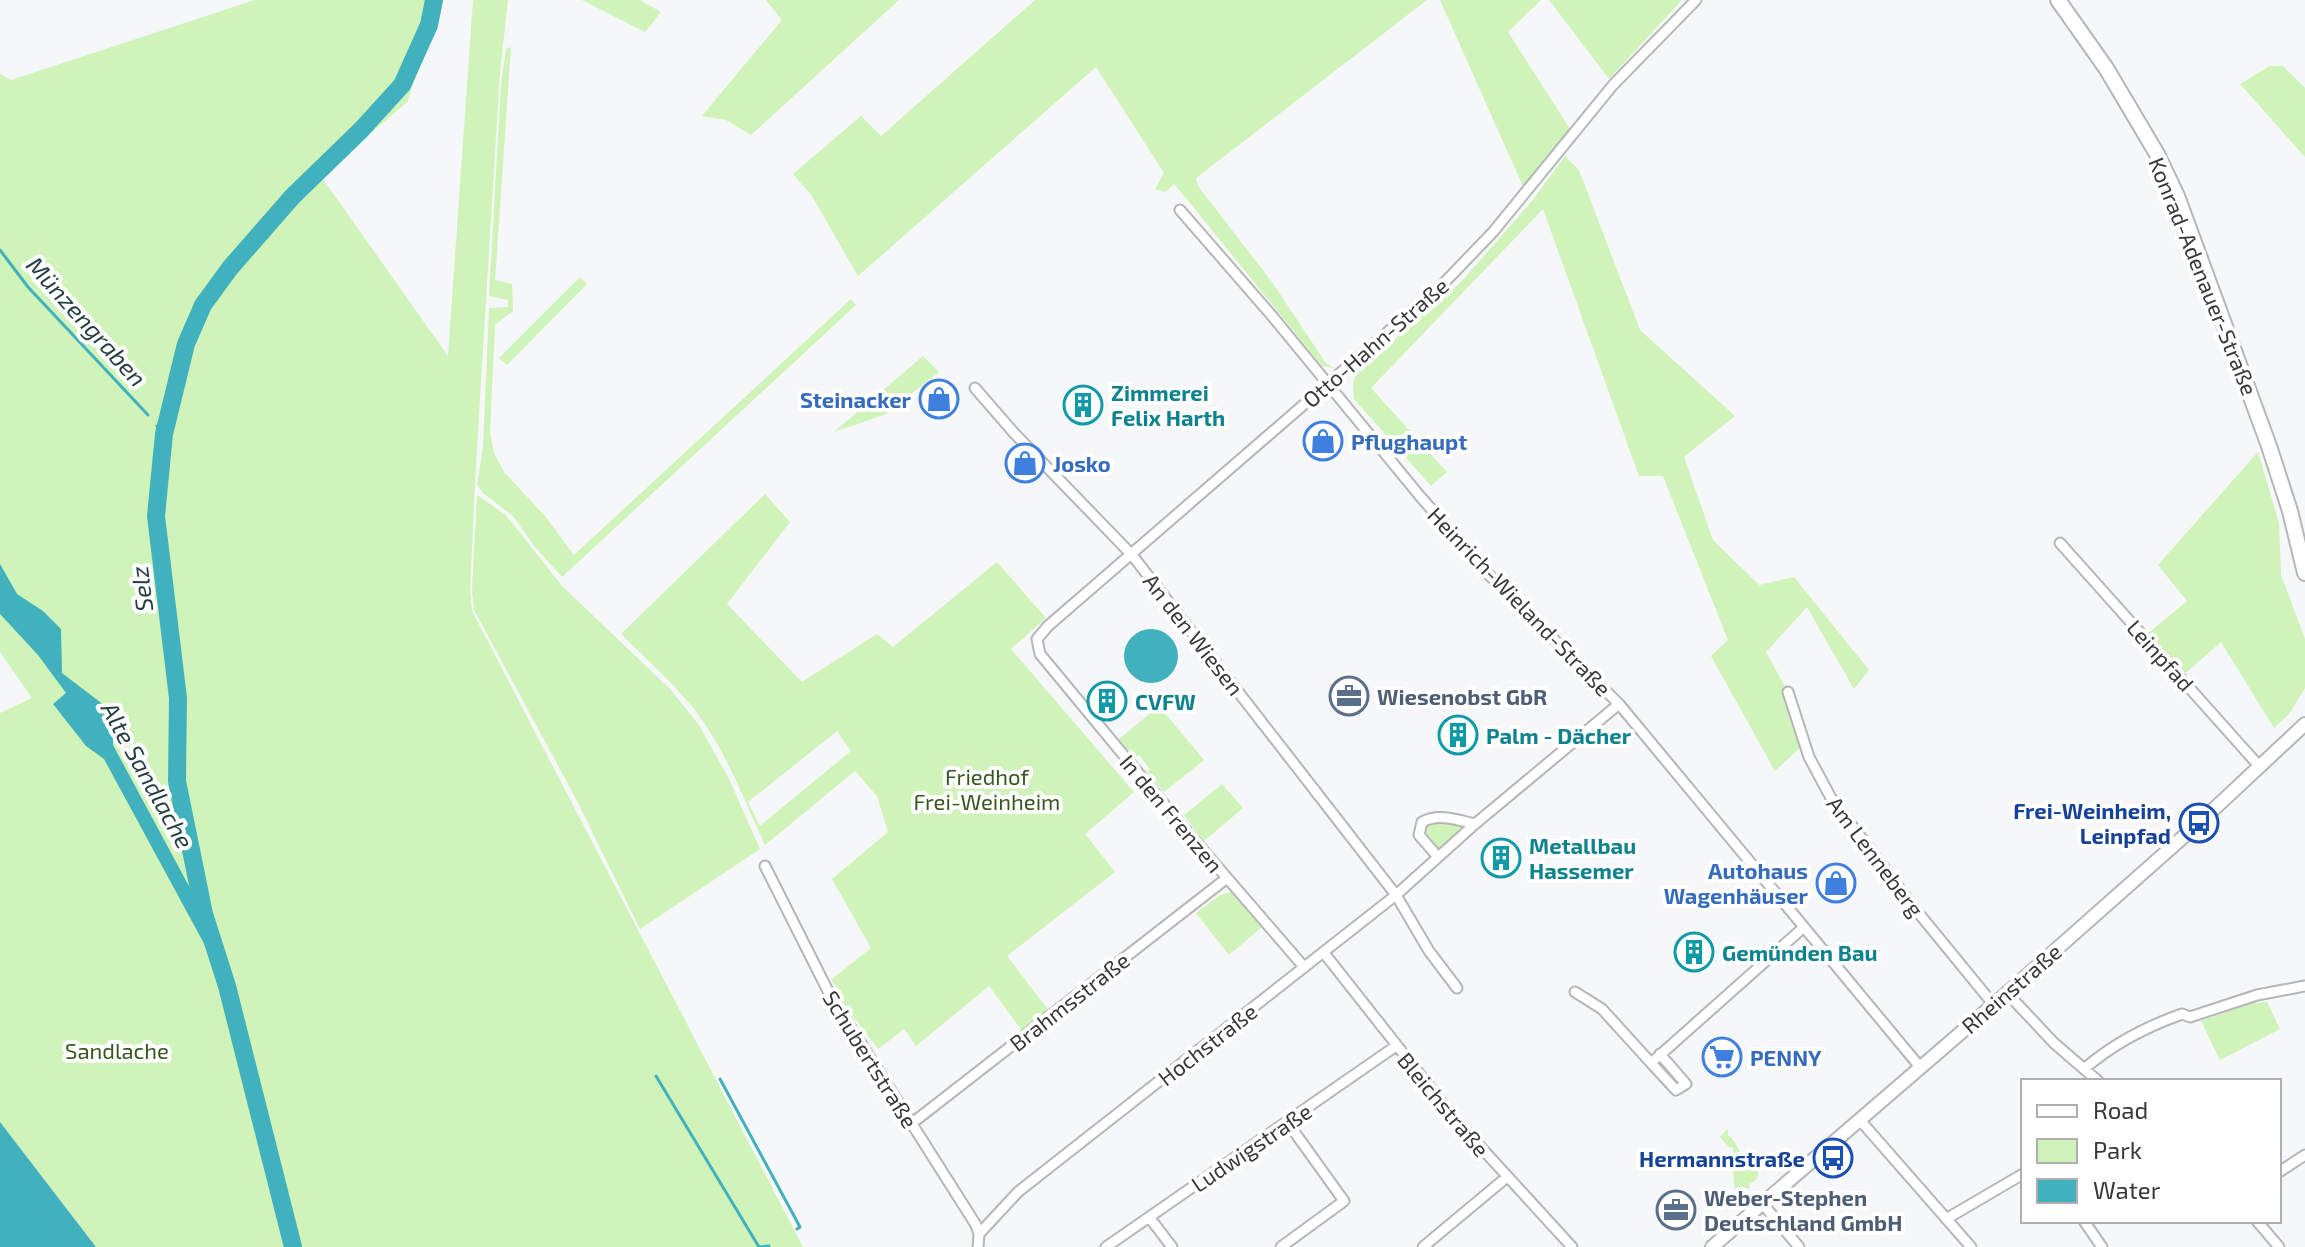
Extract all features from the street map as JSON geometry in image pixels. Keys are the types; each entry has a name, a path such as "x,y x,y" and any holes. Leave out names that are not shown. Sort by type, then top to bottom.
{"main road":[{"name":"Konrad-Adenauer-Straße","path":"2058,0 2113,80 2157,154 2177,196 2269,446 2290,511 2305,573"}],"street":[{"name":"Otto-Hahn-Straße","path":"1042,656 1036,645 1040,634 1430,296 1493,232 1613,85 1696,0"},
{"name":"Heinrich-Wieland-Straße","path":"1180,210 1485,571 1619,704 1920,1067"},
{"name":"An den Wiesen","path":"975,388 1014,433 1132,555 1396,895 1429,951 1457,988"},
{"name":"Leinpfad","path":"2060,543 2260,767"},
{"name":"In den Frenzen","path":"1042,656 1304,967"},
{"name":"Am Lenneberg","path":"1788,692 1809,757 1831,798 1912,905 1993,1004"},
{"name":"Hochstraße","path":"979,1234 1018,1192 1396,895 1475,824 1619,704"},
{"name":"Rheinstraße","path":"1712,1247 2007,993 2305,724"},
{"path":"1438,857 1419,835 1422,822 1454,818 1475,824"},
{"name":"Schubertstraße","path":"765,866 829,993 979,1234"},
{"name":"Brahmsstraße","path":"911,1124 1227,878"},
{"path":"1651,1063 1804,927"},
{"name":"Bleichstraße","path":"1324,953 1396,1046 1567,1245"},
{"path":"2084,1069 2109,1047 2158,1023 2182,1014 2190,1017 2257,995 2305,986"},
{"path":"1575,992 1602,1009 1678,1091 1686,1083 1660,1054"},
{"path":"2007,993 2054,1043 2095,1079"},
{"name":"Ludwigstraße","path":"1106,1247 1396,1046"},
{"path":"1859,1119 1971,1247"},
{"path":"1281,1247 1344,1201 1288,1123"},
{"path":"2281,1171 2305,1155"},
{"path":"1946,1219 2021,1175"},
{"path":"1423,1247 1507,1177"},
{"path":"1762,1203 1799,1247"},
{"path":"1149,1217 1172,1247"},
{"path":"2085,1223 2102,1247"},
{"path":"2259,1223 2279,1247"},
{"path":"978,1247 979,1234"}],"green space":[{"name":"Sandlache","path":"255,0 443,0 407,102 355,147 318,172 448,356 473,0 508,0 500,72 476,464 470,589 472,611 803,1247 96,1247 0,1122 0,713 32,698 0,652 0,74 11,80"},
{"path":"582,0 640,0 661,12 645,32"},
{"path":"766,0 899,0 751,135 726,120 702,116 782,20"},
{"path":"1035,0 1427,0 1196,178 1198,186 1272,282 1325,362 1333,368 1322,366 1174,184 1165,192 1155,189 1164,173 1096,67 858,276 812,196 793,174 861,116 881,136"},
{"path":"1440,0 1541,0 1508,32 1572,132 1525,191"},
{"path":"1549,0 1682,0 1609,79"},
{"path":"511,47 495,280 512,284 513,311 495,325 490,433 494,453 504,472 545,516 574,555 851,299 856,305 562,577 513,516 477,485 483,447 489,308 508,307 508,300 489,296 501,84 506,49"},
{"path":"2270,66 2283,66 2305,88 2305,157 2240,84"},
{"path":"1565,156 1579,170 1640,330 1735,416 1684,457 1713,540 1759,585 1794,577 1869,670 1854,689 1807,607 1766,652 1788,692 1805,743 1775,771 1711,656 1728,640 1663,476 1639,476 1543,209 1371,388 1447,472 1431,486 1354,399 1353,383 1357,372 1461,282 1532,201"},
{"path":"580,277 587,284 507,365 499,358"},
{"path":"923,356 939,372 886,414 834,432"},
{"path":"2258,452 2279,523 2281,575 2305,639 2305,688 2289,714 2274,728 2221,642 2181,677 2145,636 2187,601 2158,565"},
{"name":"Friedhof Frei-Weinheim","path":"765,494 790,522 727,604 802,682 877,634 893,647 997,562 1046,618 1011,649 1134,792 1085,834 1115,872 1007,956 1050,1012 1023,1032 989,986 916,1046 904,1029 878,1049 836,993 839,990 831,980 871,948 832,879 888,832 877,796 855,771 765,845 730,768 705,724 676,688 621,634","holes":["837,731 851,751 760,826 748,802"]},
{"path":"477,495 506,515 562,586 670,689 699,725 729,779 760,849 640,929 574,795 474,610 472,590"},
{"path":"1159,706 1204,760 1164,792 1147,772 1150,769 1139,755 1135,758 1119,739"},
{"path":"1222,784 1243,808 1204,841 1184,815"},
{"path":"1458,823 1464,829 1440,850 1424,831 1428,824"},
{"path":"1231,892 1262,927 1229,955 1196,913 1220,895"},
{"path":"2267,1002 2280,1029 2220,1060 2201,1021 2252,1003"},
{"path":"1728,1128 1728,1135 1743,1158 1758,1170 1757,1177 1749,1184 1750,1188 1737,1190 1737,1197 1702,1199 1701,1195 1735,1193 1733,1169 1723,1169 1721,1164 1734,1156 1733,1147 1730,1148 1720,1137"}],"water":[{"path":"0,564 17,594 43,611 61,629 62,673 113,712 113,745 204,914 227,986 104,759 86,746 53,704 66,693 38,655 0,614"},
{"path":"1151,629 1170,637 1178,656 1170,675 1151,683 1132,675 1124,656 1132,637"},
{"path":"0,1122 96,1247 0,1247"}],"waterway":[{"name":"Selz","path":"293,1247 227,986 204,914 177,781 178,698 156,516 164,434 186,344 203,305 230,268 292,197 402,85 429,25 434,0"},
{"name":"Münzengraben","path":"0,250 28,287 148,415"},
{"name":"Münzengraben","path":"157,426 164,434"},
{"path":"656,1076 759,1247"},
{"path":"720,1079 800,1227 797,1229"},
{"path":"760,1247 769,1246"}],"place":[{"name":"Steinacker","path":"939,399"},
{"name":"Zimmerei Felix Harth","path":"1083,405"},
{"name":"Pflughaupt","path":"1323,441"},
{"name":"Josko","path":"1025,463"},
{"name":"Wiesenobst GbR","path":"1349,696"},
{"name":"CVFW","path":"1107,701"},
{"name":"Palm - Dächer","path":"1458,735"},
{"name":"Frei-Weinheim, Leinpfad","path":"2199,823"},
{"name":"Metallbau Hassemer","path":"1501,858"},
{"name":"Autohaus Wagenhäuser","path":"1836,883"},
{"name":"Gemünden Bau","path":"1694,952"},
{"name":"PENNY","path":"1722,1057"},
{"name":"Hermannstraße","path":"1833,1158"},
{"name":"Weber-Stephen Deutschland GmbH","path":"1676,1210"}],"water label":[{"name":"Alte Sandlache","path":"148,775"}]}
